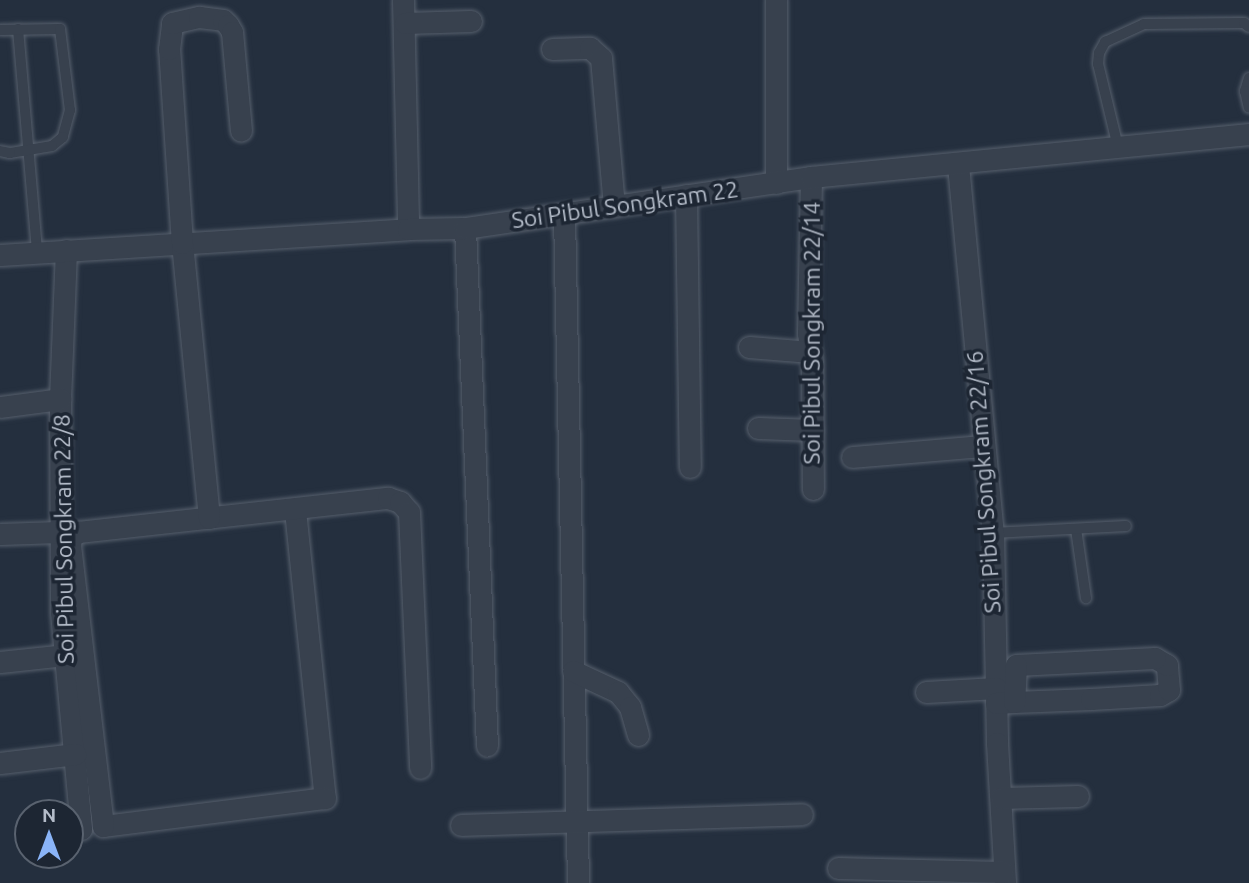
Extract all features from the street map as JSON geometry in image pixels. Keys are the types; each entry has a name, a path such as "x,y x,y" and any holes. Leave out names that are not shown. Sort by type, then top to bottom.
{"street":[{"path":"403,0 408,229"},
{"path":"776,0 776,183"},
{"path":"209,518 182,243 177,128 169,49 172,23 200,17 223,20 229,25 232,32 241,131"},
{"path":"405,23 471,21"},
{"path":"552,49 590,48 601,58 614,206"},
{"name":"Soi Pibul Songkram 22","path":"0,255 408,229 465,228 811,177 958,165 1249,134"},
{"name":"Soi Pibul Songkram 22/16","path":"958,165 993,533 1002,698 1001,798 1004,878"},
{"name":"Soi Pibul Songkram 22/14","path":"811,177 808,333 811,352 813,489"},
{"path":"687,195 690,467"},
{"path":"564,214 578,883"},
{"path":"465,228 487,746"},
{"name":"Soi Pibul Songkram 22/8","path":"66,250 60,400 59,533 65,655 79,799"},
{"path":"749,347 811,352"},
{"path":"0,407 60,400"},
{"path":"758,428 813,430"},
{"path":"852,457 984,446"},
{"path":"295,510 325,798 103,826 69,546 71,537 78,533 388,498 400,502 409,512 420,768"},
{"path":"0,534 59,533"},
{"path":"0,662 65,655"},
{"path":"926,692 1002,698 1091,699 1160,695 1169,690 1167,665 1154,658 1016,665 1002,698"},
{"path":"1089,661 1091,699"},
{"path":"573,671 618,692 630,706 638,735"},
{"path":"0,762 75,754"},
{"path":"1001,798 1078,796"},
{"path":"461,825 576,819 802,814"},
{"path":"838,869 1004,878"}],"lane":[{"path":"1118,147 1098,64 1098,53 1105,42 1144,24 1244,23 1249,27"},
{"path":"18,29 37,252"},
{"path":"0,30 60,29 70,110 68,125 58,142 29,151 10,153 0,150"},
{"path":"1249,78 1245,91 1249,108"},
{"path":"993,533 1126,526"},
{"path":"1076,529 1086,598"}]}
